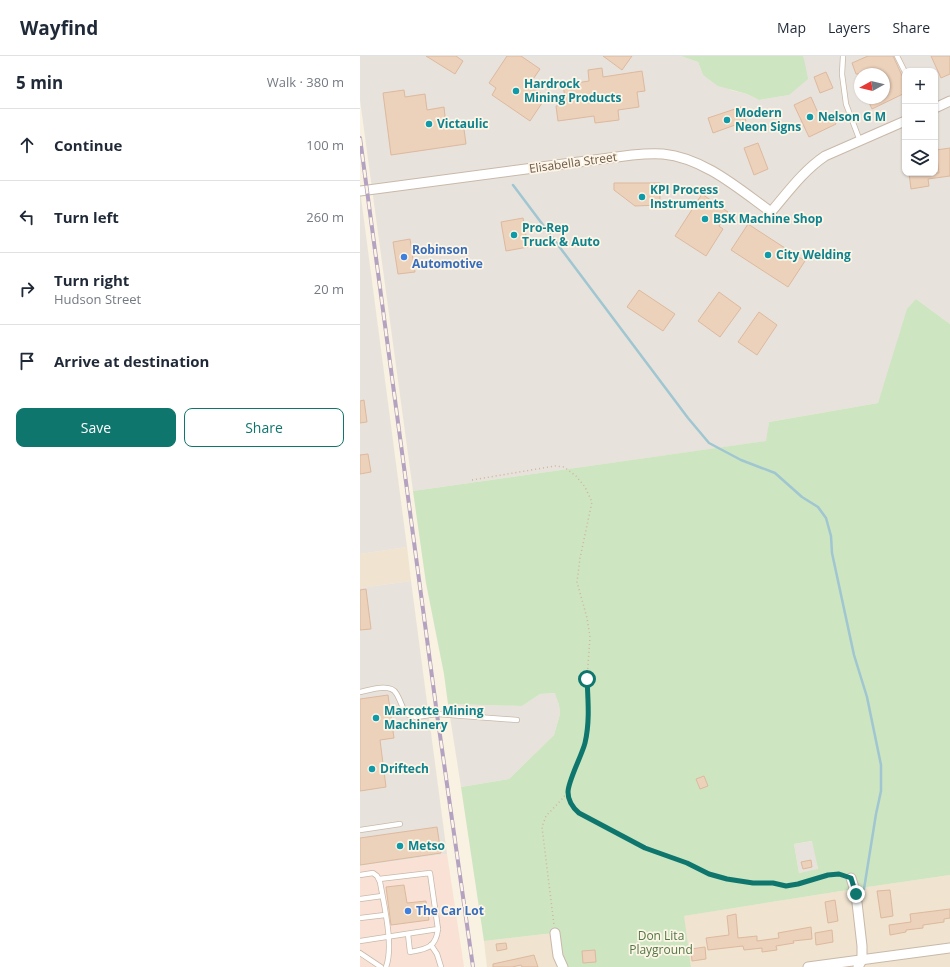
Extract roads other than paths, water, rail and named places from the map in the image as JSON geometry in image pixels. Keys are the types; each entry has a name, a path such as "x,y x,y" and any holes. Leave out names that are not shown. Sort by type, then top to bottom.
{"street":[{"path":"938,107 950,101"},
{"path":"860,141 902,122"},
{"name":"Elisabella Street","path":"360,192 632,155 661,153 689,160 717,174 771,212 796,181 815,163 826,156 860,141"},
{"path":"851,878 856,894 862,946 862,965"},
{"path":"555,933 558,956 563,967"},
{"path":"808,967 862,965 950,948"}],"lane":[{"path":"842,56 842,74 846,104 860,141"},
{"path":"897,56 903,68"},
{"path":"360,692 392,688 406,714 416,717 437,714 517,720"},
{"path":"360,830 400,824"},
{"path":"360,875 373,873 379,879 388,936 389,959 386,967"},
{"path":"379,879 430,873 438,929 437,937 429,947 410,952 408,934"},
{"path":"360,899 382,896"},
{"path":"360,918 385,915"},
{"path":"360,940 438,929"},
{"path":"431,945 437,954 441,967"},
{"path":"360,953 382,967"}],"waterway":[{"path":"513,185 688,418 709,443 741,460 775,473 802,497 818,507 826,518 831,536 832,553 854,655 867,697 881,765 881,791 864,889"}],"railway":[{"path":"360,138 437,714 473,967"}],"place":[{"name":"Hardrock Mining Products","path":"516,91"},
{"name":"Nelson G M","path":"810,117"},
{"name":"Modern Neon Signs","path":"727,120"},
{"name":"Victaulic","path":"429,124"},
{"name":"KPI Process Instruments","path":"642,197"},
{"name":"BSK Machine Shop","path":"705,219"},
{"name":"Pro-Rep Truck & Auto","path":"514,235"},
{"name":"City Welding","path":"768,255"},
{"name":"Robinson Automotive","path":"404,257"},
{"name":"Marcotte Mining Machinery","path":"376,718"},
{"name":"Driftech","path":"372,769"},
{"name":"Metso","path":"400,846"},
{"name":"The Car Lot","path":"408,911"}],"park label":[{"name":"Don Lita Playground","path":"661,943"}]}
